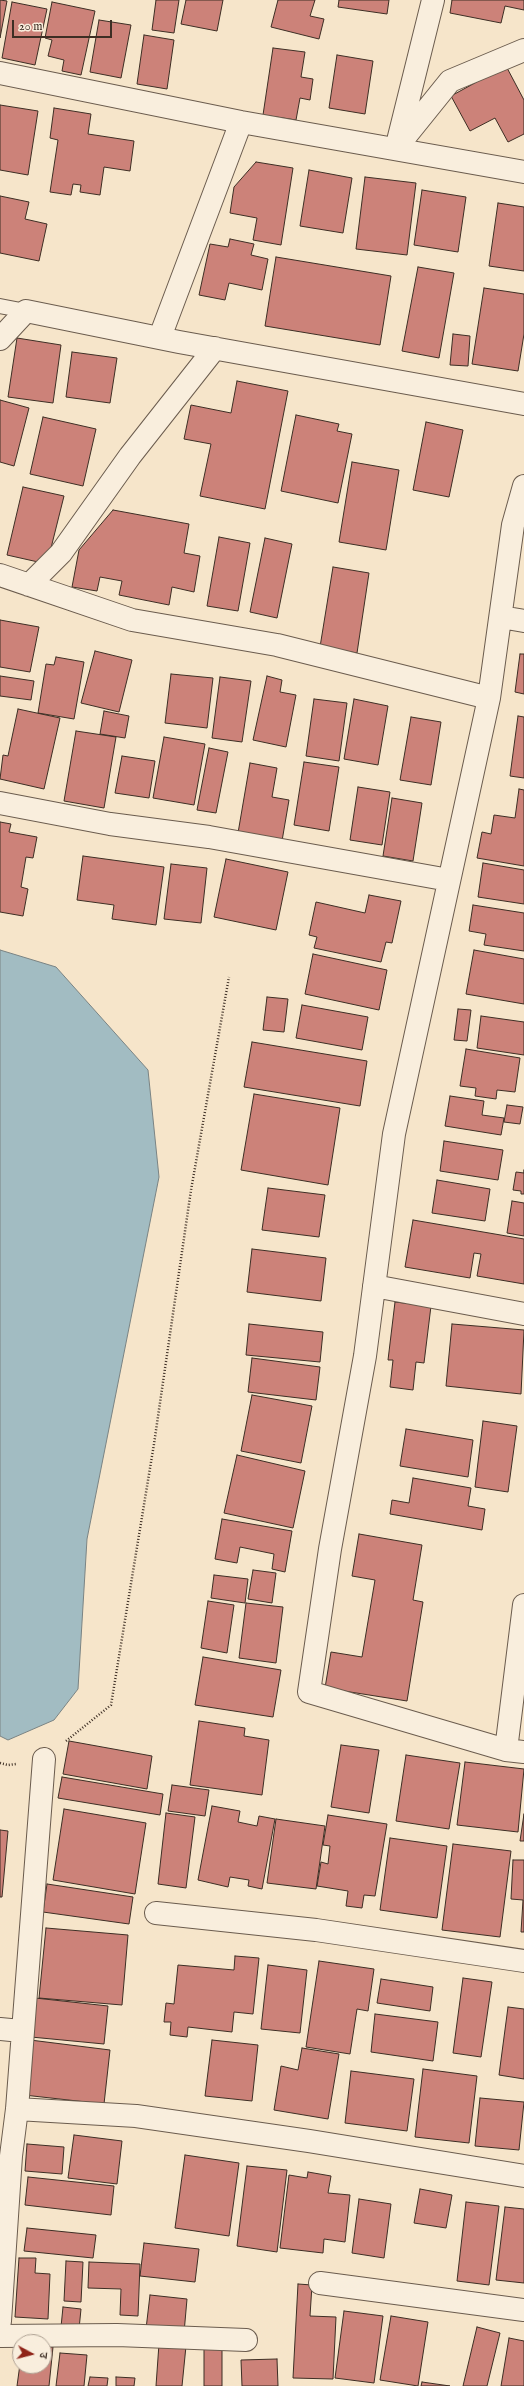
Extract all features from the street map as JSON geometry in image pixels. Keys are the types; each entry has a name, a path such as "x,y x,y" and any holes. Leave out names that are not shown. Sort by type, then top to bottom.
{"street":[{"path":"396,148 433,0"},
{"path":"396,148 450,81 524,50"},
{"path":"0,73 241,122 396,148 524,172"},
{"path":"160,337 241,122"},
{"path":"0,339 26,311 215,348 524,404"},
{"path":"29,585 61,553 130,456 215,348"},
{"path":"524,486 513,525 489,698 394,1134 365,1356 330,1549 309,1692 515,1751 524,1605"},
{"path":"0,575 132,620 277,645 489,698"},
{"path":"501,617 524,621"},
{"path":"0,803 110,824 209,837 449,880"},
{"path":"374,1286 524,1314"},
{"path":"0,2320 5,2198 17,2108 21,2031 44,1759"},
{"path":"156,1913 316,1930 524,1961"},
{"path":"0,2029 21,2031"},
{"path":"17,2108 136,2116 309,2141 524,2176"},
{"path":"320,2283 524,2310"},
{"path":"0,2336 117,2335 246,2340"}],"lane":[{"path":"0,306 26,311"}],"path":[{"path":"44,1759 111,1704 154,1444 191,1190 229,976"}],"water":[{"path":"0,950 56,967 148,1070 159,1177 87,1539 78,1689 54,1720 8,1740 0,1736"}],"building":[{"path":"0,0 7,1 0,38"},
{"path":"156,0 179,0 174,33 152,30"},
{"path":"186,0 223,0 217,31 181,24"},
{"path":"278,0 315,0 310,16 324,19 319,39 271,27"},
{"path":"339,0 389,0 387,14 338,7"},
{"path":"452,0 524,0 524,10 505,6 501,23 450,13"},
{"path":"12,2 47,9 35,65 2,58"},
{"path":"52,2 95,11 81,75 62,71 64,60 48,56 52,40 45,38"},
{"path":"99,20 131,25 121,78 90,72"},
{"path":"144,35 174,40 167,89 137,84"},
{"path":"273,48 305,52 301,77 313,79 310,100 300,98 296,120 263,115"},
{"path":"337,55 373,61 365,114 329,108"},
{"path":"506,66 524,100 524,134 508,142 495,118 470,131 451,96"},
{"path":"0,105 38,111 28,175 0,170"},
{"path":"54,108 91,114 88,134 134,141 130,171 104,167 100,195 80,192 81,185 73,184 71,195 50,192 58,140 50,138"},
{"path":"256,162 293,168 281,245 253,240 257,218 230,213 234,187"},
{"path":"309,170 352,178 343,233 300,226"},
{"path":"365,177 416,183 407,255 356,249"},
{"path":"422,190 466,197 458,252 414,245"},
{"path":"0,196 29,202 25,219 47,224 39,261 0,253"},
{"path":"498,203 524,207 524,271 489,266"},
{"path":"230,239 254,244 251,255 268,259 262,290 229,283 225,300 199,295 210,244 228,247"},
{"path":"276,257 391,276 380,345 265,326"},
{"path":"418,267 454,273 439,358 402,351"},
{"path":"484,288 524,294 524,334 518,371 472,364"},
{"path":"453,334 470,336 468,366 450,365"},
{"path":"17,338 61,345 53,403 8,397"},
{"path":"72,352 117,358 110,403 66,397"},
{"path":"237,381 288,391 265,509 200,496 211,444 184,439 191,405 231,413"},
{"path":"0,400 29,408 14,466 0,462"},
{"path":"296,415 339,424 337,431 352,434 338,503 281,491"},
{"path":"43,417 96,429 83,486 30,474"},
{"path":"426,422 463,430 449,497 413,490"},
{"path":"352,462 399,470 386,550 339,542"},
{"path":"23,487 64,496 47,564 7,555"},
{"path":"113,510 189,524 184,553 200,556 194,592 172,587 169,605 119,595 122,581 100,577 97,591 72,587 79,550"},
{"path":"219,537 250,543 238,611 207,606"},
{"path":"265,538 292,544 277,618 250,612"},
{"path":"333,567 369,573 357,653 320,647"},
{"path":"0,620 39,627 30,672 0,667"},
{"path":"95,651 132,660 119,712 81,703"},
{"path":"520,654 524,654 524,694 515,692"},
{"path":"56,657 84,662 74,719 38,713 46,664 54,665"},
{"path":"171,674 213,678 207,728 165,723"},
{"path":"0,676 34,681 31,700 0,696"},
{"path":"267,676 282,680 280,692 296,695 286,747 253,740"},
{"path":"220,677 251,681 242,742 212,738"},
{"path":"314,699 347,703 339,761 306,756"},
{"path":"354,699 388,706 378,765 344,759"},
{"path":"18,709 60,718 44,789 0,779 3,755 8,756"},
{"path":"104,711 129,716 125,738 100,734"},
{"path":"518,716 524,717 524,778 510,776"},
{"path":"411,717 441,722 431,785 400,780"},
{"path":"76,731 116,737 104,808 64,801"},
{"path":"164,737 205,744 194,805 153,798"},
{"path":"209,748 228,752 216,813 197,810"},
{"path":"122,756 155,761 149,798 115,793"},
{"path":"304,762 339,767 329,831 294,825"},
{"path":"250,763 277,768 272,797 289,800 282,841 238,833"},
{"path":"358,787 390,792 382,845 350,840"},
{"path":"519,789 524,790 524,866 477,858 482,832 491,834 494,815 515,818"},
{"path":"392,798 422,803 413,861 383,856"},
{"path":"0,822 11,824 9,832 37,837 33,858 26,857 21,887 28,889 23,916 0,912"},
{"path":"83,856 164,867 156,925 112,919 114,905 77,900"},
{"path":"226,859 288,872 276,930 214,917"},
{"path":"483,863 524,870 524,904 478,897"},
{"path":"171,864 207,868 201,923 164,919"},
{"path":"369,895 401,901 392,943 386,942 381,962 314,948 317,937 309,935 316,902 365,913"},
{"path":"473,905 524,913 524,951 484,945 486,934 469,931"},
{"path":"474,950 524,959 524,1004 466,994"},
{"path":"313,954 387,970 379,1010 305,994"},
{"path":"267,997 288,999 284,1032 263,1030"},
{"path":"302,1005 368,1017 362,1050 296,1038"},
{"path":"458,1009 471,1010 467,1041 454,1040"},
{"path":"481,1016 524,1022 524,1055 477,1048"},
{"path":"252,1042 367,1061 360,1106 244,1087"},
{"path":"466,1049 520,1058 515,1092 497,1090 496,1099 475,1096 476,1088 460,1086"},
{"path":"254,1094 340,1108 328,1185 241,1170"},
{"path":"450,1096 484,1101 482,1115 504,1118 501,1135 445,1126"},
{"path":"507,1105 523,1107 520,1124 504,1122"},
{"path":"444,1141 503,1150 498,1180 440,1171"},
{"path":"516,1172 524,1173 524,1194 521,1194 521,1191 513,1190"},
{"path":"437,1180 490,1189 485,1221 432,1213"},
{"path":"268,1188 325,1195 319,1237 262,1230"},
{"path":"512,1201 524,1203 524,1236 507,1233"},
{"path":"413,1220 524,1239 524,1284 477,1276 481,1254 474,1253 470,1278 405,1267"},
{"path":"252,1249 326,1258 321,1301 247,1292"},
{"path":"395,1302 431,1306 424,1363 416,1362 413,1390 390,1387 393,1360 388,1360"},
{"path":"249,1324 323,1332 320,1362 246,1355"},
{"path":"452,1324 524,1330 521,1394 446,1386"},
{"path":"252,1358 320,1367 316,1400 248,1392"},
{"path":"252,1395 312,1406 301,1463 241,1451"},
{"path":"483,1421 517,1426 508,1492 475,1487"},
{"path":"406,1429 473,1440 468,1477 400,1466"},
{"path":"237,1455 305,1471 293,1528 224,1513"},
{"path":"413,1478 471,1488 468,1506 485,1509 482,1530 390,1514 392,1500 409,1503"},
{"path":"222,1519 292,1531 285,1572 272,1569 274,1554 240,1547 237,1563 215,1559"},
{"path":"359,1534 422,1545 413,1600 423,1602 407,1701 325,1688 331,1652 362,1657 375,1580 352,1576"},
{"path":"253,1570 276,1573 272,1603 248,1599"},
{"path":"214,1575 248,1579 245,1603 211,1598"},
{"path":"208,1601 234,1605 227,1653 201,1648"},
{"path":"246,1603 283,1607 276,1663 239,1658"},
{"path":"203,1657 281,1670 273,1717 195,1705"},
{"path":"199,1721 245,1728 244,1736 269,1740 262,1795 190,1785"},
{"path":"69,1741 152,1756 147,1789 63,1774"},
{"path":"341,1745 379,1750 369,1813 331,1807"},
{"path":"406,1755 460,1763 449,1829 396,1821"},
{"path":"465,1762 524,1769 518,1832 457,1825"},
{"path":"62,1777 163,1794 160,1815 58,1798"},
{"path":"172,1785 209,1790 205,1816 168,1811"},
{"path":"212,1806 240,1811 238,1822 257,1826 259,1816 275,1819 262,1889 248,1886 249,1880 230,1877 228,1887 198,1880"},
{"path":"64,1809 146,1823 135,1894 53,1880"},
{"path":"166,1813 195,1817 186,1888 158,1884"},
{"path":"524,1814 524,1841 520,1841"},
{"path":"328,1815 387,1824 375,1896 364,1895 362,1908 346,1906 348,1891 317,1886 321,1862 328,1864 330,1846 323,1845"},
{"path":"276,1819 325,1826 316,1889 267,1883"},
{"path":"0,1830 8,1831 2,1897 0,1897"},
{"path":"390,1838 447,1846 437,1918 380,1910"},
{"path":"453,1844 511,1851 500,1937 442,1930"},
{"path":"513,1860 524,1860 524,1932 521,1932 523,1900 511,1899"},
{"path":"47,1884 133,1897 129,1924 43,1912"},
{"path":"46,1928 128,1935 122,2005 39,1998"},
{"path":"235,1956 259,1958 253,2014 234,2012 232,2032 188,2027 187,2037 170,2035 171,2022 164,2022 166,2003 174,2004 178,1965 234,1970"},
{"path":"319,1961 374,1969 368,2011 357,2009 350,2054 306,2047"},
{"path":"268,1965 307,1970 300,2033 261,2029"},
{"path":"463,1978 492,1982 481,2057 453,2053"},
{"path":"381,1979 433,1987 430,2011 377,2003"},
{"path":"35,1998 108,2006 104,2044 31,2037"},
{"path":"508,2007 524,2009 524,2079 499,2075"},
{"path":"375,2014 438,2022 433,2061 371,2052"},
{"path":"30,2040 110,2050 104,2104 24,2095"},
{"path":"212,2040 258,2045 252,2101 205,2096"},
{"path":"302,2048 339,2054 328,2119 274,2110 281,2066 298,2070"},
{"path":"423,2069 477,2076 469,2143 415,2137"},
{"path":"351,2071 414,2079 407,2131 345,2123"},
{"path":"480,2098 524,2102 519,2150 475,2146"},
{"path":"74,2135 122,2141 117,2184 68,2178"},
{"path":"27,2144 64,2147 62,2174 25,2171"},
{"path":"185,2155 239,2163 229,2236 175,2228"},
{"path":"247,2166 287,2170 277,2252 237,2246"},
{"path":"308,2172 331,2176 328,2193 350,2195 345,2242 324,2239 323,2253 280,2248 289,2175 307,2178"},
{"path":"28,2177 114,2186 111,2215 25,2205"},
{"path":"420,2189 452,2195 446,2228 414,2223"},
{"path":"359,2199 391,2204 384,2258 352,2253"},
{"path":"466,2202 499,2206 489,2285 457,2281"},
{"path":"505,2207 524,2209 524,2283 496,2280"},
{"path":"27,2228 96,2235 93,2258 24,2251"},
{"path":"144,2243 199,2249 195,2282 140,2276"},
{"path":"19,2258 36,2258 35,2273 50,2274 48,2319 15,2317"},
{"path":"66,2261 83,2262 81,2302 64,2301"},
{"path":"89,2262 140,2264 138,2316 120,2315 121,2289 88,2288"},
{"path":"298,2284 312,2285 310,2316 336,2317 333,2379 293,2378"},
{"path":"150,2295 187,2299 184,2333 146,2329"},
{"path":"63,2307 81,2309 79,2329 61,2327"},
{"path":"344,2311 383,2316 374,2383 335,2378"},
{"path":"391,2316 428,2322 418,2386 380,2380"},
{"path":"477,2327 500,2333 487,2386 463,2386"},
{"path":"509,2338 524,2341 524,2386 501,2386"},
{"path":"159,2344 186,2346 182,2386 156,2386"},
{"path":"222,2346 222,2386 204,2386 204,2347"},
{"path":"60,2353 87,2355 84,2386 56,2386"},
{"path":"277,2359 278,2386 242,2386 241,2360"},
{"path":"19,2374 50,2374 49,2386 17,2386"},
{"path":"90,2377 108,2378 107,2386 88,2386"},
{"path":"116,2377 135,2378 134,2386 116,2386"},
{"path":"422,2382 450,2386 421,2386"}]}
